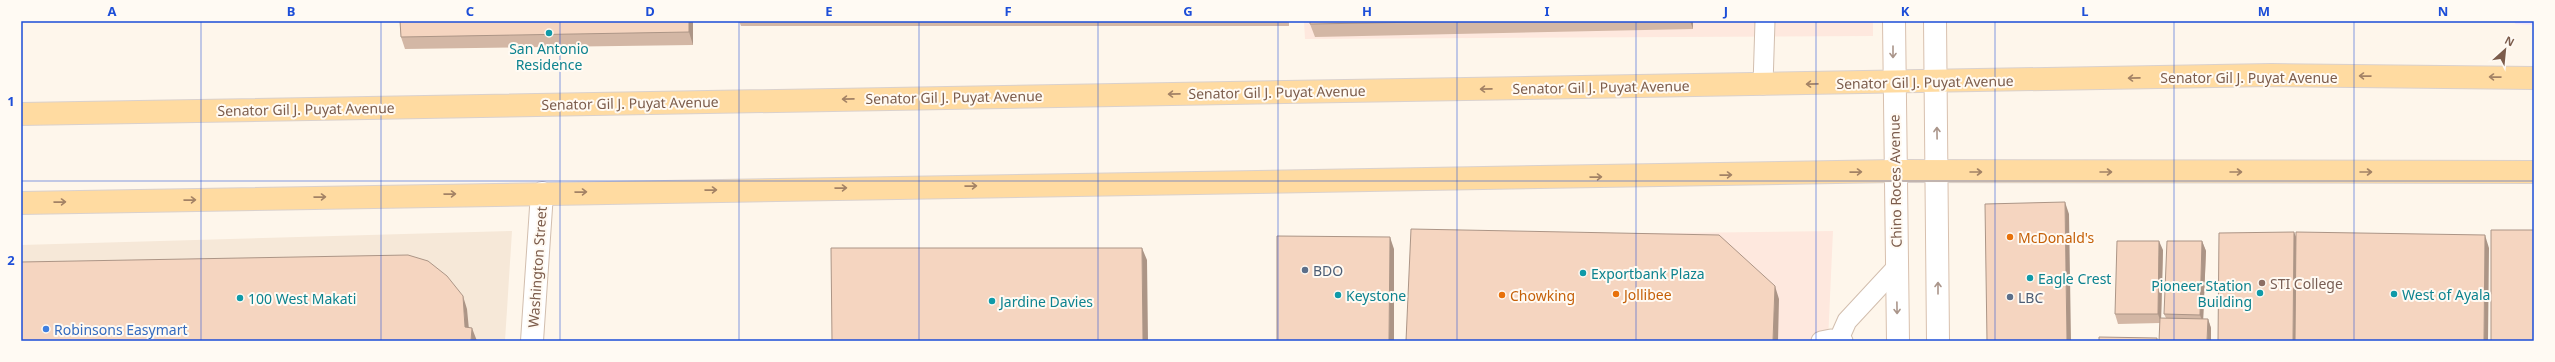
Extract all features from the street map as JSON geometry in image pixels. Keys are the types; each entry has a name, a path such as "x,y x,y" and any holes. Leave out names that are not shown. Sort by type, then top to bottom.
{"main road":[{"name":"Chino Roces Avenue","path":"1894,21 1893,83 1898,341"},
{"path":"1935,21 1938,172 1938,341"},
{"name":"Senator Gil J. Puyat Avenue","path":"21,114 1893,83 2271,75 2534,78"},
{"path":"21,203 1895,171 2534,172"},
{"name":"Washington Street","path":"532,341 542,193"}],"lane":[{"path":"1763,85 1765,21"},
{"path":"1834,340 1847,321 1897,267"}],"shaded area":[{"path":"1304,21 1873,21 1873,36 1305,39"},
{"path":"2515,21 2534,21 2534,25 2515,24"},
{"name":"100 West Makati","path":"512,231 505,341 21,341 21,245"},
{"name":"Exportbank Plaza","path":"1833,231 1828,341 1407,341 1411,236"}],"building":[{"path":"400,21 689,21 689,32 401,37"},
{"path":"1310,21 1483,21 1310,24"},
{"name":"Eagle Crest","path":"2065,202 2067,341 1987,341 1985,204"},
{"name":"Exportbank Plaza","path":"1411,229 1719,235 1775,286 1773,341 1406,341"},
{"path":"2491,230 2534,230 2534,341 2491,341"},
{"name":"Pioneer Station Building","path":"2294,232 2293,341 2218,341 2219,233"},
{"name":"West of Ayala","path":"2296,232 2485,235 2484,341 2295,341"},
{"name":"Keystone","path":"1277,236 1390,237 1389,341 1277,341"},
{"path":"2117,241 2159,241 2158,314 2115,314"},
{"path":"2167,241 2202,241 2200,315 2164,314"},
{"name":"Jardine Davies","path":"831,248 1142,248 1143,341 832,341"},
{"name":"100 West Makati","path":"408,255 428,261 447,276 463,296 465,327 472,328 471,341 21,341 21,262"},
{"path":"2160,318 2208,319 2207,341 2159,341"},
{"path":"2099,337 2157,338 2157,341 2099,341"}],"place":[{"name":"San Antonio Residence","path":"549,33"},
{"name":"McDonald's","path":"2010,237"},
{"name":"BDO","path":"1305,270"},
{"name":"Exportbank Plaza","path":"1583,273"},
{"name":"Eagle Crest","path":"2030,278"},
{"name":"STI College","path":"2262,283"},
{"name":"Pioneer Station Building","path":"2260,293"},
{"name":"Jollibee","path":"1616,294"},
{"name":"West of Ayala","path":"2394,294"},
{"name":"Keystone","path":"1338,295"},
{"name":"Chowking","path":"1502,295"},
{"name":"LBC","path":"2010,297"},
{"name":"100 West Makati","path":"240,298"},
{"name":"Jardine Davies","path":"992,301"},
{"name":"Robinsons Easymart","path":"46,329"}]}
